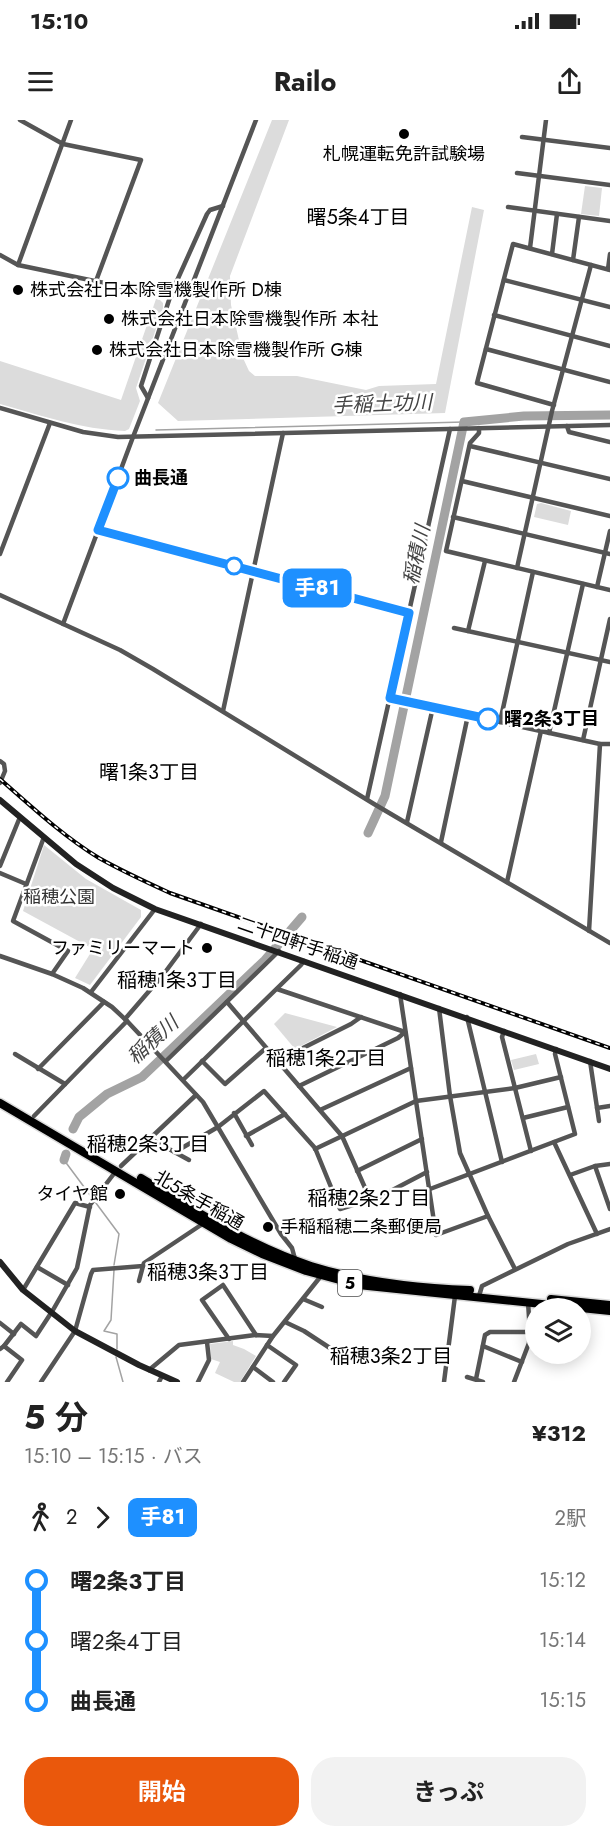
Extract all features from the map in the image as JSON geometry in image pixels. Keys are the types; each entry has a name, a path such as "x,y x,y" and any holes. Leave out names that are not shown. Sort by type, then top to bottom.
{"highway":[{"name":"北5条手稲通","path":"0,1097 206,1220 295,1259 324,1270 360,1279 455,1290 525,1302"},
{"name":"北5条手稲通","path":"0,1103 119,1168"},
{"name":"北5条手稲通","path":"206,1220 231,1239 262,1254 321,1276 358,1285 455,1296 480,1294 610,1305"},
{"name":"北5条手稲通","path":"591,1309 610,1311"}],"street":[{"path":"20,120 63,144 141,160 96,281"},
{"path":"18,265 71,120"},
{"path":"63,624 256,120"},
{"path":"530,248 546,120"},
{"path":"522,137 610,148"},
{"path":"516,173 610,185"},
{"path":"148,398 141,386 171,297 207,214 210,210 223,206"},
{"path":"508,207 610,221"},
{"path":"552,254 557,214"},
{"path":"573,260 579,217"},
{"path":"554,405 477,383 513,244 609,269 610,254"},
{"path":"0,255 18,265 171,297"},
{"path":"517,568 552,411 591,265"},
{"path":"504,280 610,307"},
{"path":"494,315 610,346"},
{"path":"486,350 610,382"},
{"path":"0,408 83,432 104,436 133,437 450,429 550,424 610,425"},
{"path":"0,554 50,423"},
{"path":"567,426 569,432 610,442"},
{"path":"479,428 479,433 470,443 446,551 610,590"},
{"path":"367,799 450,429"},
{"path":"223,711 283,433"},
{"path":"470,446 610,479"},
{"path":"462,482 610,516"},
{"path":"453,517 607,553"},
{"path":"98,530 409,613"},
{"path":"597,587 607,553 610,531"},
{"path":"468,631 485,561"},
{"path":"500,722 533,572"},
{"path":"549,733 583,584"},
{"path":"0,595 120,650 374,804 610,943"},
{"path":"583,740 610,619"},
{"path":"454,628 610,662"},
{"path":"390,698 600,744 610,744"},
{"path":"407,822 433,707"},
{"path":"441,842 468,715"},
{"path":"507,882 540,731"},
{"path":"589,931 600,744"},
{"path":"0,761 4,764 5,771 0,783"},
{"name":"二十四軒手稲通","path":"0,800 76,864 113,888 155,909 610,1069"},
{"path":"0,866 20,817"},
{"path":"44,837 13,921 68,951 52,974"},
{"path":"0,873 26,884"},
{"path":"91,992 155,909"},
{"path":"34,1116 126,1020 201,924"},
{"path":"165,1061 278,951"},
{"path":"0,956 52,974 91,992 126,1020 158,1052 203,1102 281,1234 292,1248 295,1259"},
{"path":"183,1080 304,961"},
{"path":"277,989 405,1032"},
{"path":"400,994 436,1235 488,1216"},
{"path":"38,1069 104,1002"},
{"path":"227,1002 342,1136 370,1199"},
{"path":"439,1008 460,1153 515,1269"},
{"path":"277,1061 361,1017"},
{"path":"467,1017 502,1162"},
{"path":"504,1030 502,1037 531,1151"},
{"path":"299,1086 398,1038 405,1032"},
{"path":"202,1061 225,1084 266,1048"},
{"path":"430,1189 575,1134 555,1054 556,1049"},
{"path":"15,1054 65,1084"},
{"path":"590,1061 599,1121"},
{"path":"320,1110 411,1068"},
{"path":"315,1149 416,1101 515,1088 561,1077"},
{"path":"175,1152 218,1127 264,1090 315,1149 340,1209 381,1196 427,1172"},
{"path":"6,1382 22,1360 2,1348 21,1324 36,1336 52,1313 78,1268 90,1206 119,1168 196,1095"},
{"path":"597,1108 610,1106"},
{"path":"523,1118 568,1107"},
{"path":"234,1113 252,1145"},
{"path":"246,1136 285,1114"},
{"path":"149,1138 189,1160"},
{"path":"357,1171 422,1139"},
{"path":"554,1142 597,1234"},
{"path":"570,1175 595,1166 610,1164"},
{"path":"595,1166 610,1209"},
{"path":"23,1290 75,1203 90,1206"},
{"path":"139,1281 144,1263 206,1220"},
{"path":"480,1294 482,1286 515,1269 568,1244 610,1229"},
{"path":"0,1262 23,1290 75,1330 150,1370 160,1379 177,1382"},
{"path":"41,1382 75,1330 93,1270 143,1266"},
{"path":"37,1267 68,1285"},
{"path":"243,1382 273,1336 321,1276"},
{"path":"229,1339 202,1300 223,1285 256,1335"},
{"path":"444,1382 455,1296"},
{"path":"303,1299 322,1307"},
{"path":"0,1323 14,1334"},
{"path":"285,1323 304,1331 336,1352 344,1351 365,1363"},
{"path":"476,1379 485,1335 490,1332 525,1332"},
{"path":"150,1370 179,1346 256,1335 273,1336"},
{"path":"198,1382 209,1360 207,1342"},
{"path":"267,1345 296,1365 284,1382"},
{"path":"483,1346 522,1362"},
{"path":"514,1382 525,1354"},
{"path":"253,1367 273,1382"},
{"path":"467,1377 483,1382"}],"green space":[{"path":"272,120 289,120 230,276 231,305 243,358 249,371 255,376 297,376 366,390 379,386 436,384 472,207 484,210 445,413 178,421 158,403"},
{"path":"585,186 602,188 599,216 581,214"},
{"path":"156,299 163,303 163,308 136,388 140,401 129,429 125,431 108,430 77,425 0,404 0,361 121,400"},
{"path":"537,504 571,511 568,525 534,517"},
{"name":"稲穂公園","path":"44,845 86,879 141,910 141,917 90,985 75,978 93,949 23,911"},
{"path":"285,1013 337,1027 295,1049 274,1024"},
{"path":"536,1054 539,1064 514,1070 511,1060"},
{"path":"233,1341 233,1345 256,1356 240,1382 234,1382 215,1373 220,1362 211,1359 210,1344"}],"waterway":[{"name":"稲積川","path":"368,833 385,796 464,422 524,416 610,415"},
{"name":"手稲土功川","path":"156,430 464,422"},
{"name":"稲積川","path":"73,1129 79,1117 107,1094 142,1077 265,960 302,917"},
{"name":"稲積川","path":"64,1160 66,1154"},
{"name":"稲積川","path":"64,1160 119,1234 114,1265"},
{"name":"稲積川","path":"114,1270 111,1320 104,1331 117,1334 117,1349"},
{"name":"稲積川","path":"116,1357 123,1382"}],"railway":[{"path":"0,779 48,821 99,858 170,893 610,1048"}],"bus line":[{"name":"手81","path":"118,478 98,530 409,613 390,698 488,719"}],"place":[{"name":"札幌運転免許試験場","path":"404,134"},
{"name":"株式会社日本除雪機製作所 D棟","path":"18,290"},
{"name":"株式会社日本除雪機製作所 本社","path":"109,319"},
{"name":"株式会社日本除雪機製作所 G棟","path":"97,350"},
{"name":"曲長通","path":"118,478"},
{"name":"曙2条3丁目","path":"488,719"},
{"name":"ファミリーマート","path":"207,948"},
{"name":"タイヤ館","path":"120,1194"},
{"name":"手稲稲穂二条郵便局","path":"268,1227"}],"district":[{"name":"曙5条4丁目","path":"358,217"},
{"name":"曙1条3丁目","path":"149,772"},
{"name":"稲穂1条3丁目","path":"177,980"},
{"name":"稲穂1条2丁目","path":"326,1058"},
{"name":"稲穂2条3丁目","path":"148,1144"},
{"name":"稲穂2条2丁目","path":"369,1198"},
{"name":"稲穂3条3丁目","path":"208,1272"},
{"name":"稲穂3条2丁目","path":"391,1356"}]}
